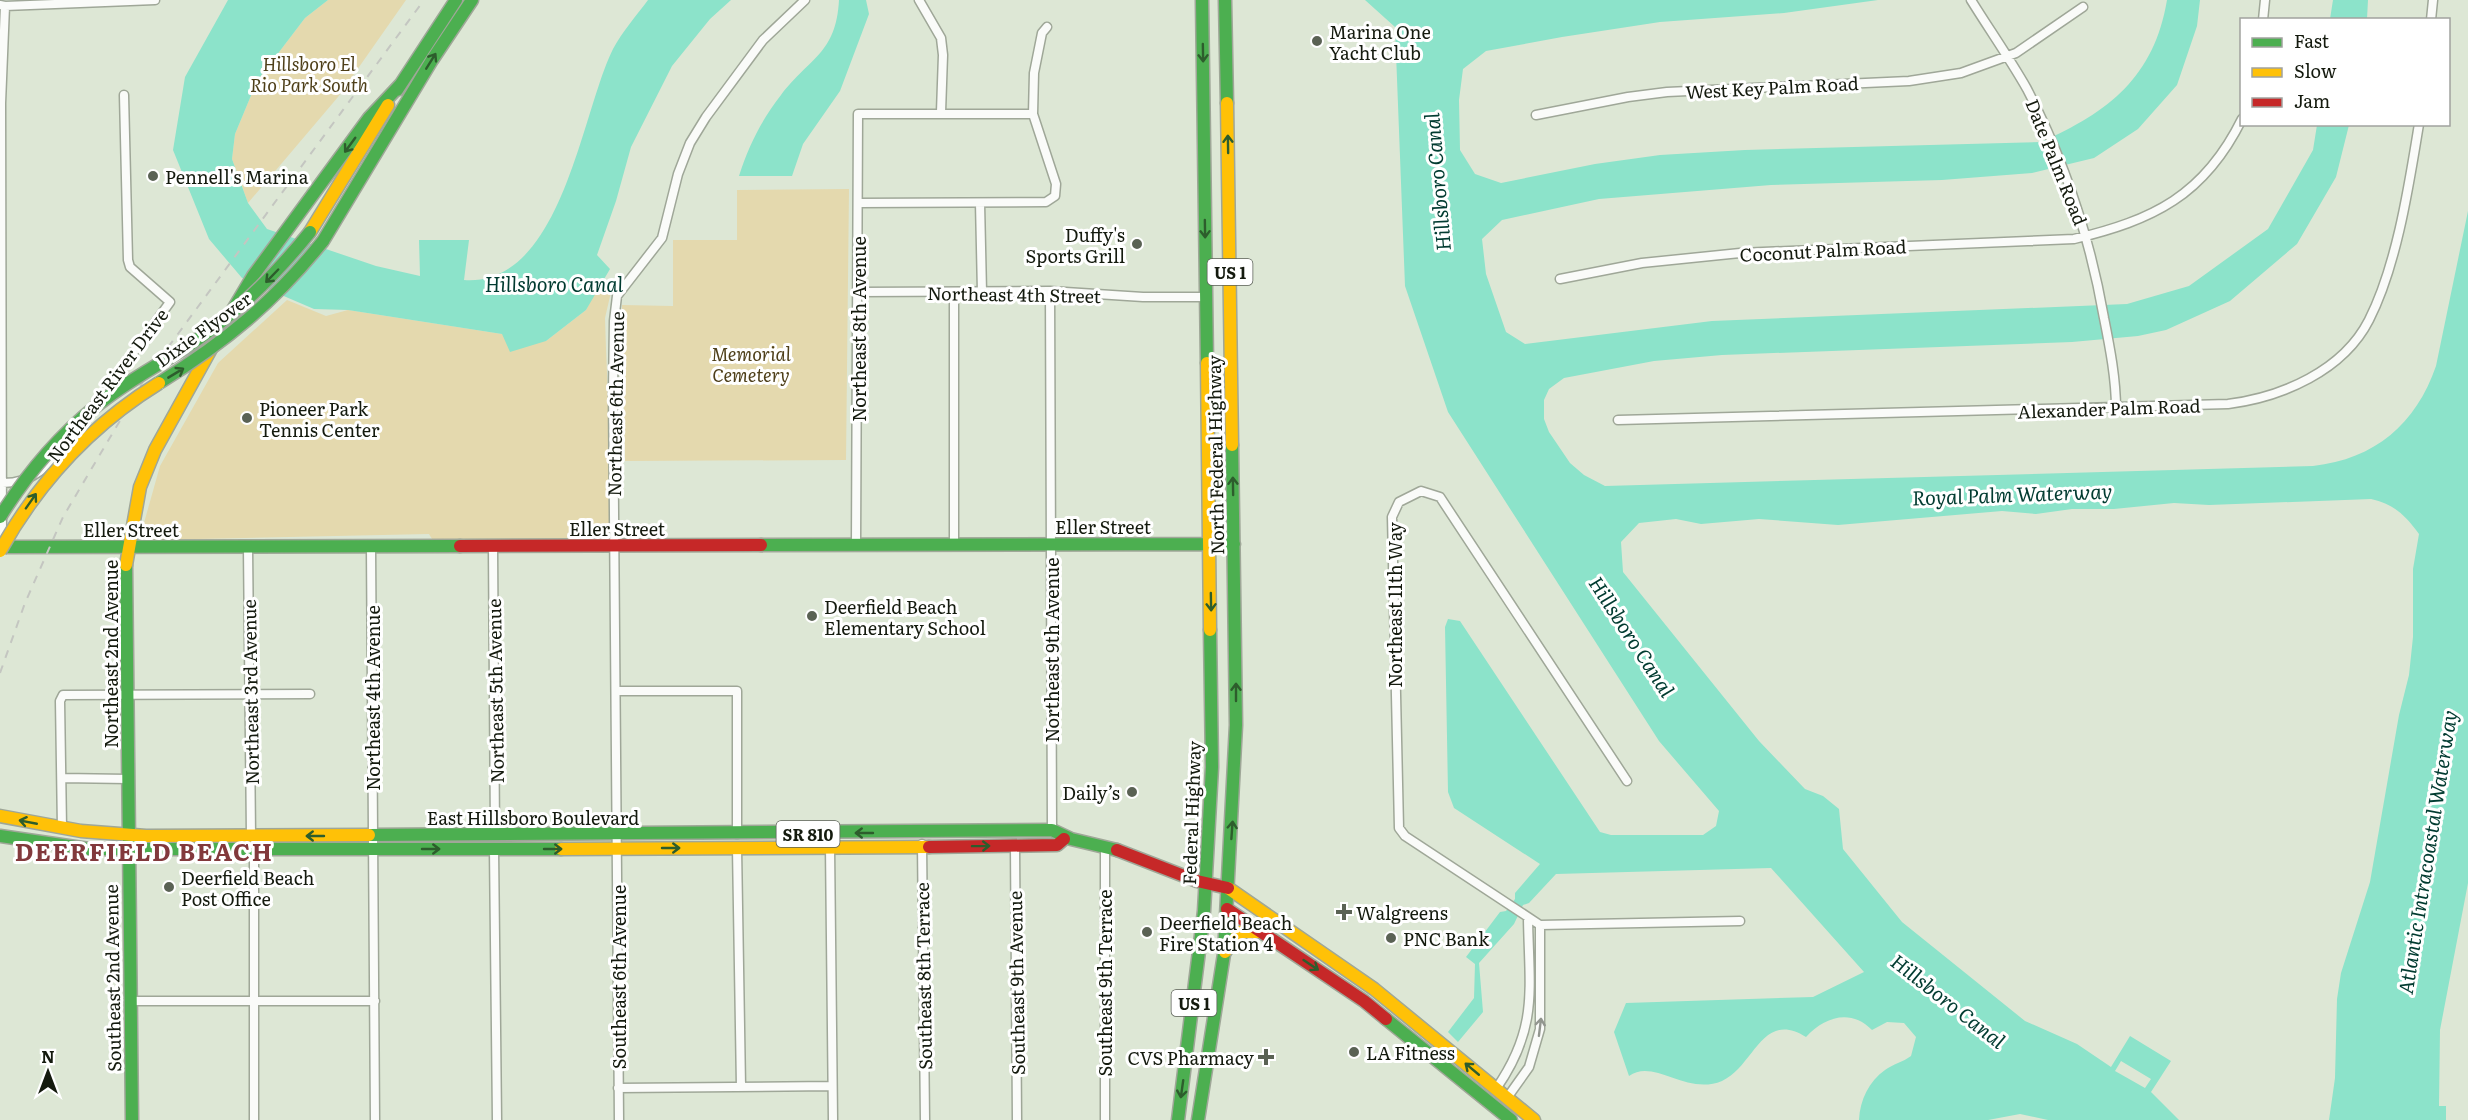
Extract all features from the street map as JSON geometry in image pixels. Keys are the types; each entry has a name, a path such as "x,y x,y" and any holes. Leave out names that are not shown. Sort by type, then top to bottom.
{"main road":[{"path":"400,111 401,84 456,0"},
{"name":"Dixie Flyover","path":"1,548 37,492 87,436 133,399 209,351 249,321 284,287 323,241 400,111 472,0"},
{"name":"North Federal Highway","path":"1202,0 1212,723"},
{"name":"North Federal Highway","path":"1225,0 1236,724 1227,909"},
{"name":"Northeast 2nd Avenue","path":"128,836 128,547 135,507 146,472 193,378 244,290 369,118 401,84"},
{"name":"Dixie Flyover","path":"0,517 38,465 78,422 112,394 188,346 234,312 276,272 310,232 401,84"},
{"path":"1204,149 1214,169 1229,179"},
{"path":"1205,191 1220,198 1230,222"},
{"path":"1207,345 1218,366 1231,373"},
{"name":"Eller Street","path":"1,548 1234,544"},
{"name":"Federal Highway","path":"1178,1120 1197,981 1206,885 1212,723"},
{"name":"East Hillsboro Boulevard","path":"0,816 62,828 128,836 786,834 1052,830 1064,839 1105,846 1161,865 1206,885 1228,888 1374,989 1534,1120"},
{"path":"769,848 781,841 786,834"},
{"name":"East Hillsboro Boulevard","path":"0,836 71,847 254,851 1015,846 1057,845 1064,839"},
{"name":"Southeast 2nd Avenue","path":"128,836 132,1120"},
{"name":"East Hillsboro Boulevard","path":"1206,885 1227,909 1364,1001 1511,1120"},
{"name":"US 1","path":"1198,1120 1224,954 1227,909"},
{"path":"1224,954 1240,932 1261,932"},
{"path":"1339,984 1364,992 1374,989"},
{"path":"1364,1001 1378,1001 1394,1005"},
{"path":"1472,1088 1495,1098 1507,1098"}],"street":[{"path":"1,548 3,483 2,5 155,0"},
{"name":"Northeast 6th Avenue","path":"617,834 614,321 617,296 662,238 678,174 690,143 706,117 763,40 805,0"},
{"path":"919,0 941,38 943,55 941,112 1033,114"},
{"name":"Date Palm Road","path":"1971,0 2007,57 2045,127 2066,174 2087,236 2100,296 2109,345 2116,409"},
{"path":"2263,18 2265,0"},
{"path":"2431,18 2433,0"},
{"name":"West Key Palm Road","path":"1536,115 1628,97 1667,92 1935,78 1978,69 2007,57 2049,32 2083,7"},
{"path":"858,203 1046,202 1055,196 1056,184 1033,114 1034,73 1042,33 1047,27"},
{"name":"Northeast River Drive","path":"3,483 20,483 33,478 52,460 168,306 168,297 130,267 128,260 124,95"},
{"name":"Northeast 8th Avenue","path":"856,545 858,114 941,112"},
{"name":"Coconut Palm Road","path":"1560,279 1593,270 1691,257 2074,239 2087,236 2146,217 2184,195 2220,154 2240,120"},
{"name":"Alexander Palm Road","path":"1618,420 2116,409 2228,404 2265,398 2300,384 2345,350 2368,321 2384,278 2401,217 2419,126"},
{"path":"980,203 982,292"},
{"name":"Northeast 4th Street","path":"858,292 1050,291 1143,297 1206,297"},
{"name":"Northeast 9th Avenue","path":"1050,291 1052,830"},
{"path":"954,293 954,544"},
{"name":"Northeast 11th Way","path":"1540,925 1405,836 1399,828 1392,517 1399,502 1421,491 1440,497 1627,781"},
{"name":"Northeast 5th Avenue","path":"493,547 495,835"},
{"name":"Northeast 3rd Avenue","path":"248,548 251,836"},
{"name":"Northeast 4th Avenue","path":"371,548 375,1120"},
{"path":"616,691 737,691 737,834"},
{"path":"62,828 60,701 63,695 310,694"},
{"path":"62,778 128,779"},
{"name":"Southeast 8th Terrace","path":"922,833 925,1120"},
{"name":"Southeast 6th Avenue","path":"617,834 619,1120"},
{"name":"Southeast 9th Avenue","path":"1015,846 1017,1120"},
{"name":"Southeast 9th Terrace","path":"1105,846 1105,1120"},
{"path":"830,847 833,1120"},
{"path":"737,848 741,1087"},
{"path":"494,849 497,1120"},
{"path":"254,851 254,1120"},
{"path":"1496,1089 1510,1068 1523,1041 1529,1010 1525,915"},
{"path":"1507,1098 1529,1067 1540,1029 1540,925 1740,921"},
{"path":"1529,989 1541,988"},
{"path":"131,1001 375,1001"},
{"path":"1523,1041 1536,1047"},
{"path":"618,1088 832,1086"}],"green space":[{"name":"Hillsboro El Rio Park South","path":"328,0 406,0 338,97 248,203 232,159 235,134 257,81 305,18"},
{"name":"Memorial Cemetery","path":"849,189 846,460 625,461 622,305 673,306 673,240 737,240 737,190"},
{"path":"600,282 611,292 605,318 614,546 437,547 429,534 150,540 142,530 160,466 218,363 287,300 326,316 348,310 546,341 586,310"}],"water":[{"name":"Hillsboro Canal","path":"228,0 328,0 305,18 257,81 235,134 232,159 248,203 267,229 376,266 420,276 419,240 469,240 464,280 497,275 524,256 546,227 578,152 601,78 613,49 648,0 731,0 710,19 672,66 631,147 616,201 597,255 610,269 586,310 546,341 510,352 502,334 348,310 314,309 242,278 209,239 173,150 185,77"},
{"path":"839,0 866,0 869,14 840,91 803,144 792,176 739,176 751,144 767,114 792,82 827,44 837,18"},
{"path":"1365,0 1878,0 1784,13 1660,22 1486,51 1463,69 1459,100 1460,150 1475,174 1501,183 1595,164 1660,155 1745,150 2041,142 2088,118 2125,89 2151,50 2161,27 2167,0 2200,0 2197,26 2177,85 2138,129 2094,158 2032,173 1942,180 1771,185 1599,199 1502,220 1482,239 1486,274 1506,332 1525,344 1712,321 2127,304 2189,286 2268,229 2313,150 2317,126 2349,126 2336,177 2297,244 2230,301 2166,330 2138,336 2072,342 1722,355 1654,361 1564,378 1549,389 1544,400 1544,419 1549,432 1570,463 1584,475 1605,486 2313,466 2356,456 2374,447 2405,421 2428,387 2436,366 2468,211 2468,883 2440,1030 2439,1106 2446,1106 2446,1120 2329,1120 2335,1078 2337,999 2341,973 2370,882 2399,715 2409,675 2413,637 2413,569 2419,534 2398,511 2371,499 2209,505 2174,503 2114,509 2072,509 2036,514 2002,511 1838,525 1759,519 1701,524 1676,519 1639,523 1621,542 1623,572 1759,741 1805,789 1823,796 1839,809 1843,849 1902,922 2025,1021 2077,1044 2111,1067 2130,1036 2171,1061 2151,1092 2179,1120 2048,1120 2020,1114 1988,1120 1859,1120 1863,1098 1870,1085 1879,1074 1911,1056 1916,1037 1904,1023 1887,1022 1872,1030 1864,1023 1847,1017 1829,1020 1806,1037 1791,1030 1779,1030 1769,1035 1733,1074 1722,1081 1696,1084 1649,1071 1629,1076 1614,1032 1626,1003 1813,997 1864,972 1771,868 1556,874 1529,903 1523,905 1514,924 1479,963 1483,1012 1458,1042 1448,1032 1474,998 1475,964 1466,957 1500,912 1506,911 1515,899 1515,893 1540,864 1454,808 1448,792 1445,627 1448,619 1460,621 1600,832 1611,835 1703,835 1716,826 1719,811 1659,741 1448,412 1405,286 1395,27","holes":["2121,1061 2151,1079 2145,1088 2115,1071"]},
{"path":"2333,0 2368,0 2367,18 2330,18"}],"railway":[{"path":"0,673 25,603 63,517 144,380 424,0"}],"traffic: fast":[{"path":"397,90 456,0"},
{"path":"323,241 432,60 472,0"},
{"path":"1202,0 1207,363"},
{"path":"1225,0 1227,103"},
{"path":"228,318 253,276 369,118 401,84"},
{"path":"0,517 20,486 43,458 81,419 107,397 185,348 244,303 285,262 310,232"},
{"path":"159,383 206,352 247,320 286,283 323,241"},
{"path":"1198,1120 1224,954 1236,725 1232,445"},
{"path":"761,545 1234,544"},
{"path":"0,547 460,546"},
{"path":"126,565 132,1120"},
{"path":"1178,1120 1204,911 1212,767 1210,630"},
{"path":"369,835 1052,830 1071,839 1117,850"},
{"path":"0,836 89,849 561,849"},
{"path":"1386,1019 1511,1120"}],"traffic: slow":[{"path":"1227,103 1232,445"},
{"path":"310,232 388,105"},
{"path":"126,565 140,487 155,450 228,318"},
{"path":"1207,363 1210,630"},
{"path":"0,551 32,501 69,456 111,417 159,383"},
{"path":"0,816 81,831 146,836 369,835"},
{"path":"561,849 929,847"},
{"path":"1228,888 1374,989 1534,1120"},
{"path":"1225,952 1240,932 1261,932"}],"traffic: jam":[{"path":"460,546 761,545"},
{"path":"929,847 1057,845 1064,839"},
{"path":"1117,850 1197,881 1228,888"},
{"path":"1227,909 1364,1001 1386,1019"}],"place":[{"name":"Marina One Yacht Club","path":"1317,41"},
{"name":"Pennell's Marina","path":"153,176"},
{"name":"Duffy's Sports Grill","path":"1137,244"},
{"name":"Pioneer Park Tennis Center","path":"247,418"},
{"name":"Deerfield Beach Elementary School","path":"812,616"},
{"name":"Daily’s","path":"1132,792"},
{"name":"Deerfield Beach Post Office","path":"169,887"},
{"name":"Walgreens","path":"1344,912"},
{"name":"Deerfield Beach Fire Station 4","path":"1147,932"},
{"name":"PNC Bank","path":"1391,938"},
{"name":"LA Fitness","path":"1354,1052"},
{"name":"CVS Pharmacy","path":"1266,1057"}],"district":[{"name":"DEERFIELD BEACH","path":"144,850"}],"water label":[{"name":"Royal Palm Waterway","path":"2012,493"},
{"name":"Atlantic Intracoastal Waterway","path":"2426,852"}]}
